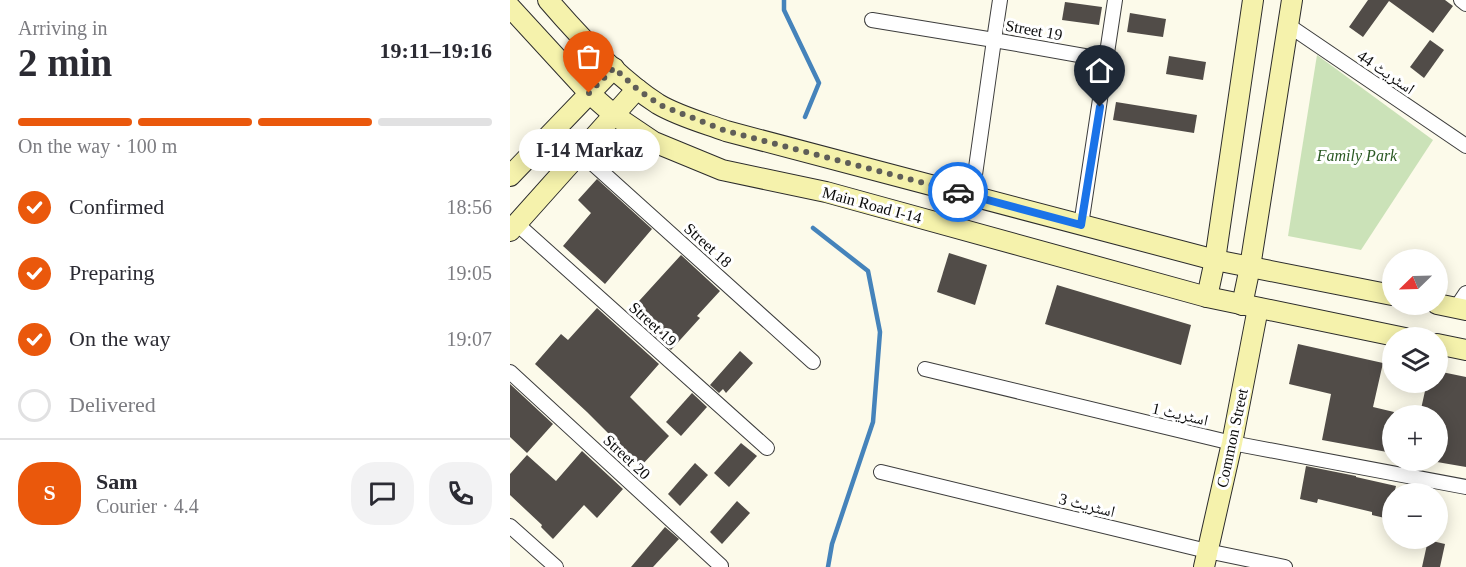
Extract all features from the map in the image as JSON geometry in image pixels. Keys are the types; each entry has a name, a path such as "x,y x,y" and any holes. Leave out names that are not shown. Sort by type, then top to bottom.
{"main road":[{"name":"Main Road I-14","path":"548,0 637,89 660,105 726,131 1215,260 1382,293"},
{"path":"1207,297 1215,260 1253,0"},
{"path":"1250,307 1250,267 1292,0"},
{"name":"Main Road I-14","path":"510,7 589,93 614,115 654,142 722,170 826,192 1207,297 1382,333"},
{"path":"510,176 614,68"},
{"path":"513,228 637,89"},
{"name":"Common Street","path":"1206,559 1232,443 1250,307"},
{"path":"1448,346 1466,350"}],"street":[{"name":"Street 19","path":"1000,0 994,40 1107,60"},
{"path":"1081,225 1115,0"},
{"path":"1461,0 1466,4"},
{"path":"872,20 994,40 972,196"},
{"name":"اسٹریٹ 44","path":"1288,25 1466,146"},
{"name":"Street 18","path":"581,153 813,362"},
{"name":"Street 19","path":"513,228 767,448"},
{"name":"اسٹریٹ 1","path":"925,369 1232,443 1466,488"},
{"name":"Street 20","path":"510,372 721,566"},
{"name":"اسٹریٹ 3","path":"881,472 1206,559 1285,567"},
{"path":"510,526 556,567"}],"green space":[{"name":"Family Park","path":"1317,55 1433,140 1361,250 1288,236"}],"building":[{"path":"1368,0 1445,0 1453,6 1433,33 1389,1 1363,37 1349,27"},
{"path":"1065,2 1102,7 1099,25 1062,20"},
{"path":"1130,13 1166,19 1163,37 1127,32"},
{"path":"1430,40 1444,50 1424,78 1410,67"},
{"path":"1169,56 1206,62 1203,80 1166,74"},
{"path":"1116,102 1197,115 1194,133 1113,120"},
{"path":"597,179 652,229 605,284 563,246 591,213 578,200"},
{"path":"949,253 987,265 975,305 937,292"},
{"path":"681,255 720,291 697,316 700,318 671,350 629,312"},
{"path":"1057,285 1191,325 1181,365 1045,324"},
{"path":"597,308 659,364 630,397 669,436 641,466 535,364 561,334 568,340"},
{"path":"1298,344 1382,363 1373,407 1382,409 1382,451 1322,440 1331,394 1289,384"},
{"path":"740,351 753,363 726,393 723,389 719,393 710,385"},
{"path":"1448,373 1466,377 1466,467 1448,464 1448,405 1422,405 1425,393 1448,393"},
{"path":"510,384 553,424 527,453 510,437"},
{"path":"692,393 707,407 681,436 666,422"},
{"path":"741,443 757,456 729,487 714,473"},
{"path":"582,451 623,489 597,518 584,505 553,539 541,527 542,525 510,495 510,474 527,455 556,481"},
{"path":"695,463 708,475 680,506 668,494"},
{"path":"1306,466 1383,483 1382,517 1372,515 1372,512 1318,499 1317,503 1300,499"},
{"path":"737,501 750,513 722,544 710,532"},
{"path":"665,527 679,539 653,567 631,567"},
{"path":"1426,549 1444,549 1440,567 1422,567"}],"waterway":[{"path":"784,0 784,10 819,83 805,117"},
{"path":"813,228 868,271 880,332 873,422 832,544 828,567"}],"way so far":[{"path":"589,93 614,68 637,89 660,105 726,131 958,192"}],"place":[{"name":"I-14 Markaz","path":"589,93"}],"route":[{"path":"958,192 1081,225 1100,107"}]}
